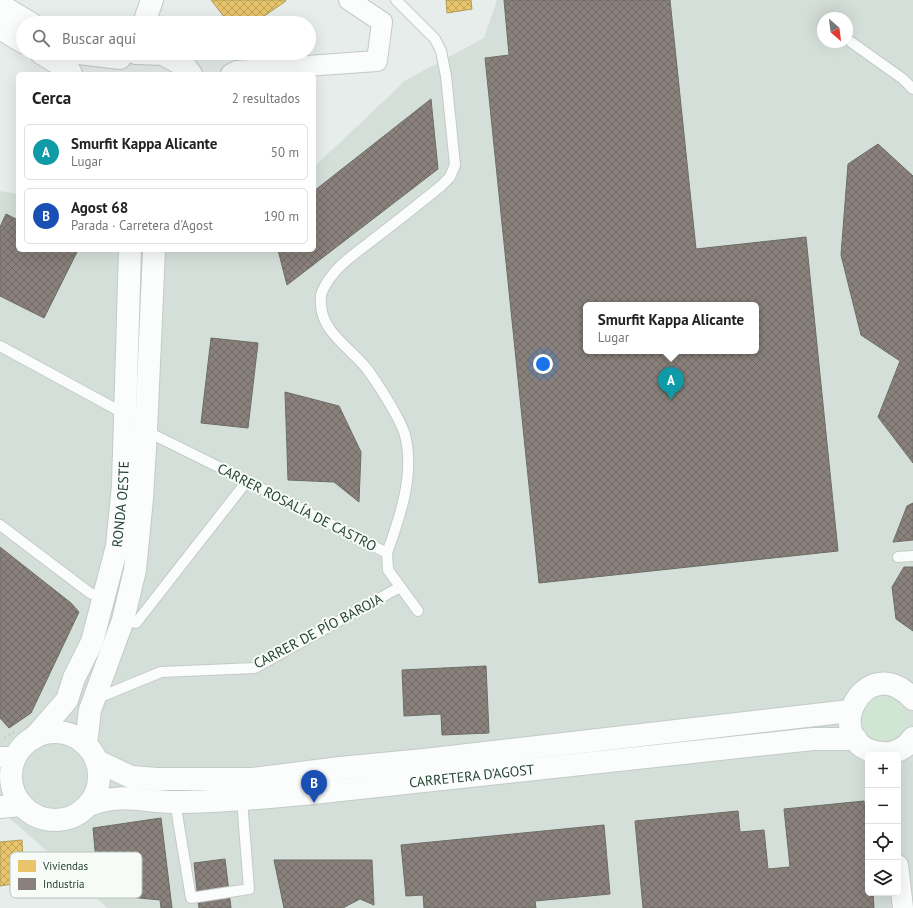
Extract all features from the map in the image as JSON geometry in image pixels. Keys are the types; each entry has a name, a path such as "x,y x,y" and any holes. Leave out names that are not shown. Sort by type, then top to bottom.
{"main road":[{"path":"146,16 152,0"},
{"path":"152,0 154,16"},
{"path":"0,5 18,16"},
{"path":"0,28 16,38"},
{"path":"53,60 70,72"},
{"path":"104,72 122,60"},
{"path":"175,60 185,66 190,72"},
{"name":"RONDA OESTE","path":"27,734 67,700 74,678 92,642 103,598 110,579 117,546 123,485 130,252"},
{"name":"RONDA OESTE","path":"92,752 90,710 123,620 135,570 142,498 146,431 154,252"},
{"path":"872,752 864,747 856,739 850,726 850,711 854,701 862,692 872,686 884,684 895,686 906,691 913,699"},
{"name":"CARRETERA D'AGOST","path":"92,752 131,777 157,779 252,779 850,711"},
{"path":"61,732 75,736 92,752 99,784 89,805 74,816 55,820 36,816 21,805 13,788 7,765 23,746 27,734 61,732"},
{"path":"894,752 909,744 913,738"},
{"name":"CARRETERA D'AGOST","path":"89,805 127,797 175,802 242,800 813,739 856,739"},
{"path":"0,807 21,805"}],"street":[{"path":"235,72 377,61 382,22 349,0"},
{"path":"901,891 903,908"}],"lane":[{"path":"387,553 404,502 408,449 404,433 384,395 367,368 337,338 327,324 321,308 321,294 327,281 341,265 441,186 450,176 455,165 446,76 441,51 435,39 396,0"},
{"path":"853,43 903,79 913,89"},
{"path":"0,346 126,414"},
{"name":"CARRER ROSALÍA DE CASTRO","path":"146,431 387,553 388,570 418,611"},
{"path":"123,620 136,623 247,481"},
{"path":"0,525 90,593 103,598"},
{"path":"898,557 913,556"},
{"name":"CARRER DE PÍO BAROJA","path":"95,693 105,695 161,672 255,668 400,587"},
{"path":"175,802 191,898 249,889 242,800"}],"path":[{"path":"0,739 27,734"}],"shaded area":[{"path":"497,0 913,0 913,908 107,908 96,898 142,898 142,852 48,852 0,810 0,191 16,194 16,252 316,252 316,165 406,80 484,38"}],"green space":[{"path":"880,697 888,697 893,698 900,703 905,710 905,728 900,735 893,740 880,741 872,738 865,731 862,723 862,715 865,707 872,700"}],"building: Viviendas":[{"path":"211,0 286,1 264,16 224,16"},
{"path":"446,0 471,0 472,9 447,13"},
{"path":"22,840 23,852 10,852 10,884 0,886 0,842"}],"building: Industria":[{"path":"504,0 670,0 696,249 806,237 838,551 539,583 485,58 509,55"},
{"path":"431,99 438,169 287,285 279,252 316,252 316,189"},
{"path":"878,144 913,176 913,463 878,417 900,361 861,335 841,255 848,164"},
{"path":"6,214 16,219 16,252 77,252 44,318 0,296 0,227"},
{"path":"211,338 258,343 248,428 201,423"},
{"path":"285,392 339,406 361,452 359,502 334,482 288,480"},
{"path":"913,503 913,540 893,542 907,506"},
{"path":"0,547 71,603 79,612 31,713 9,728 0,718"},
{"path":"904,567 913,567 913,631 896,619 892,587"},
{"path":"486,666 489,733 442,735 441,714 404,716 402,670"},
{"path":"864,801 865,896 873,896 874,908 643,908 635,821 738,811 740,832 764,830 768,869 790,867 784,809"},
{"path":"161,818 172,908 161,908 160,900 140,898 142,898 142,852 95,852 93,828"},
{"path":"604,825 610,894 535,901 536,908 424,908 423,895 406,896 401,845"},
{"path":"225,859 231,908 199,908 194,863"},
{"path":"274,860 372,860 374,905 360,899 343,908 284,908"}],"place":[{"name":"Smurfit Kappa Alicante","path":"671,400"},
{"name":"Agost 68","path":"314,803"}]}
